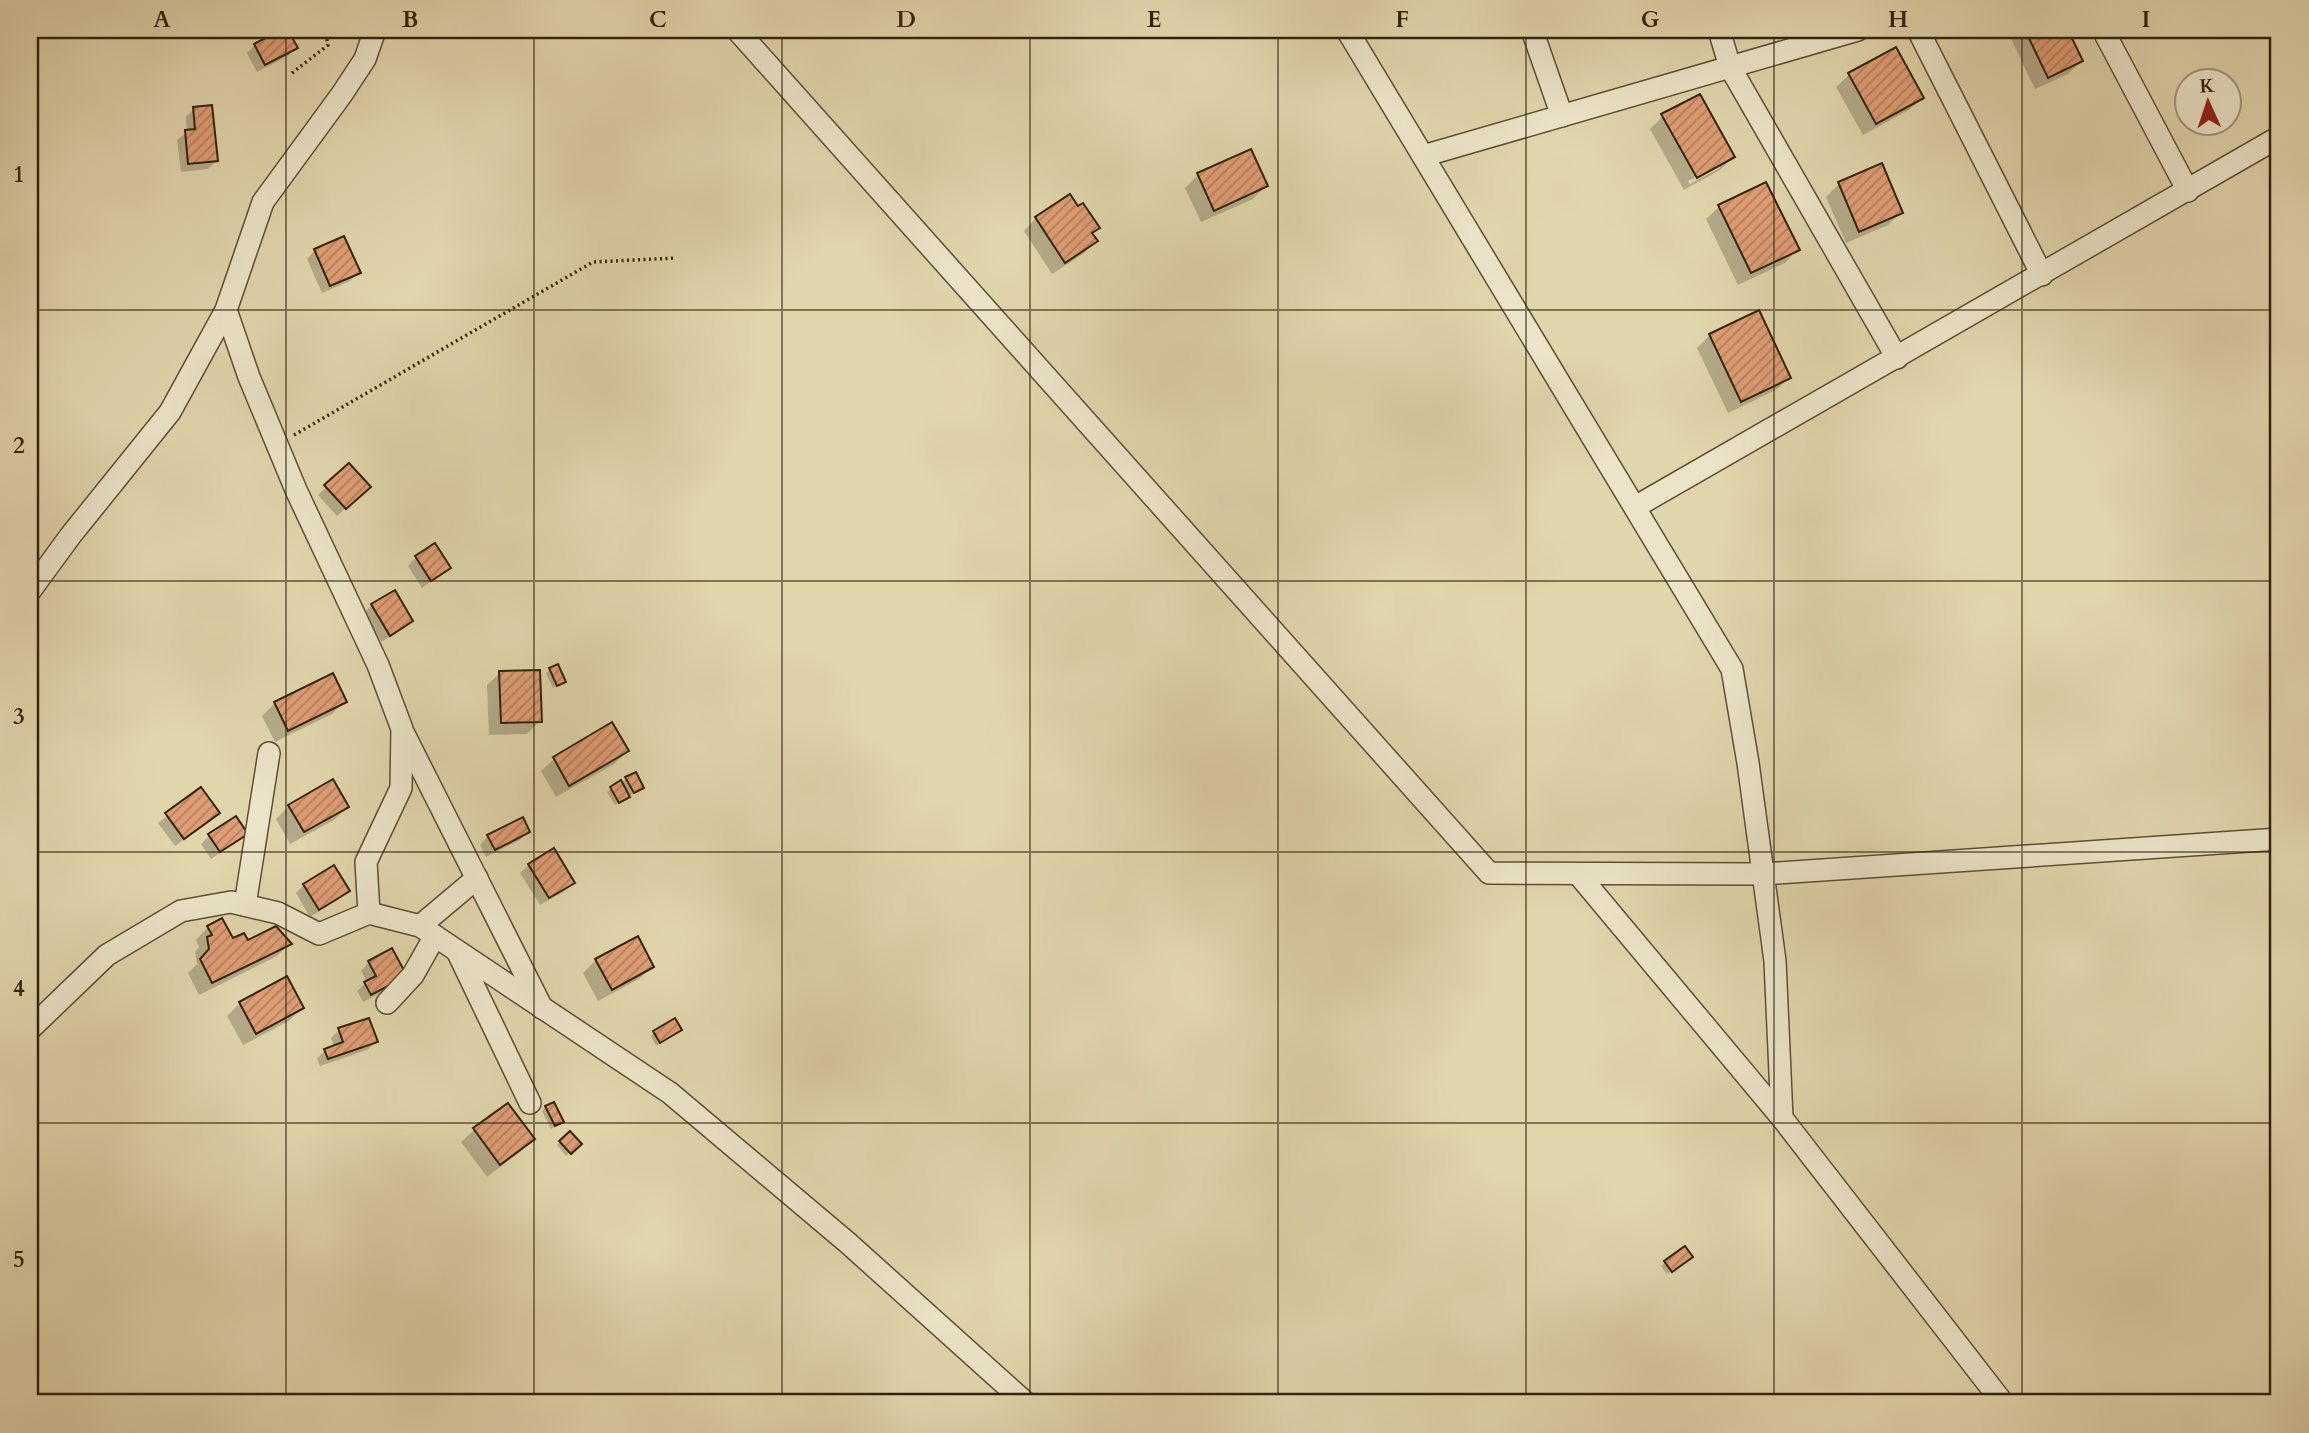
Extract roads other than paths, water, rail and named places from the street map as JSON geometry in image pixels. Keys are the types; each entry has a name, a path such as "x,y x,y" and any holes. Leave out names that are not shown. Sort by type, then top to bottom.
{"street":[{"path":"30,591 71,535 170,412 226,310 263,202 365,59 375,30"},
{"path":"737,30 1489,873 1763,874 2279,839"},
{"path":"1347,30 1732,669 1775,961 1782,1118"},
{"path":"1532,30 1562,116"},
{"path":"1719,30 1730,67 1897,358"},
{"path":"1423,156 1858,30"},
{"path":"1918,30 2042,275"},
{"path":"2103,30 2188,191"},
{"path":"1635,507 2279,137"},
{"path":"226,310 249,377 277,445 377,664 402,729 543,1009"},
{"path":"369,913 366,862 401,788 402,729"},
{"path":"245,905 269,753"},
{"path":"1578,874 1782,1118 2003,1403"},
{"path":"387,1003 413,975 428,931 477,878"},
{"path":"30,1029 107,955 181,911 231,902 278,913 319,934 369,913 428,931 670,1093 848,1243 1026,1403"},
{"path":"457,951 530,1103"}]}
